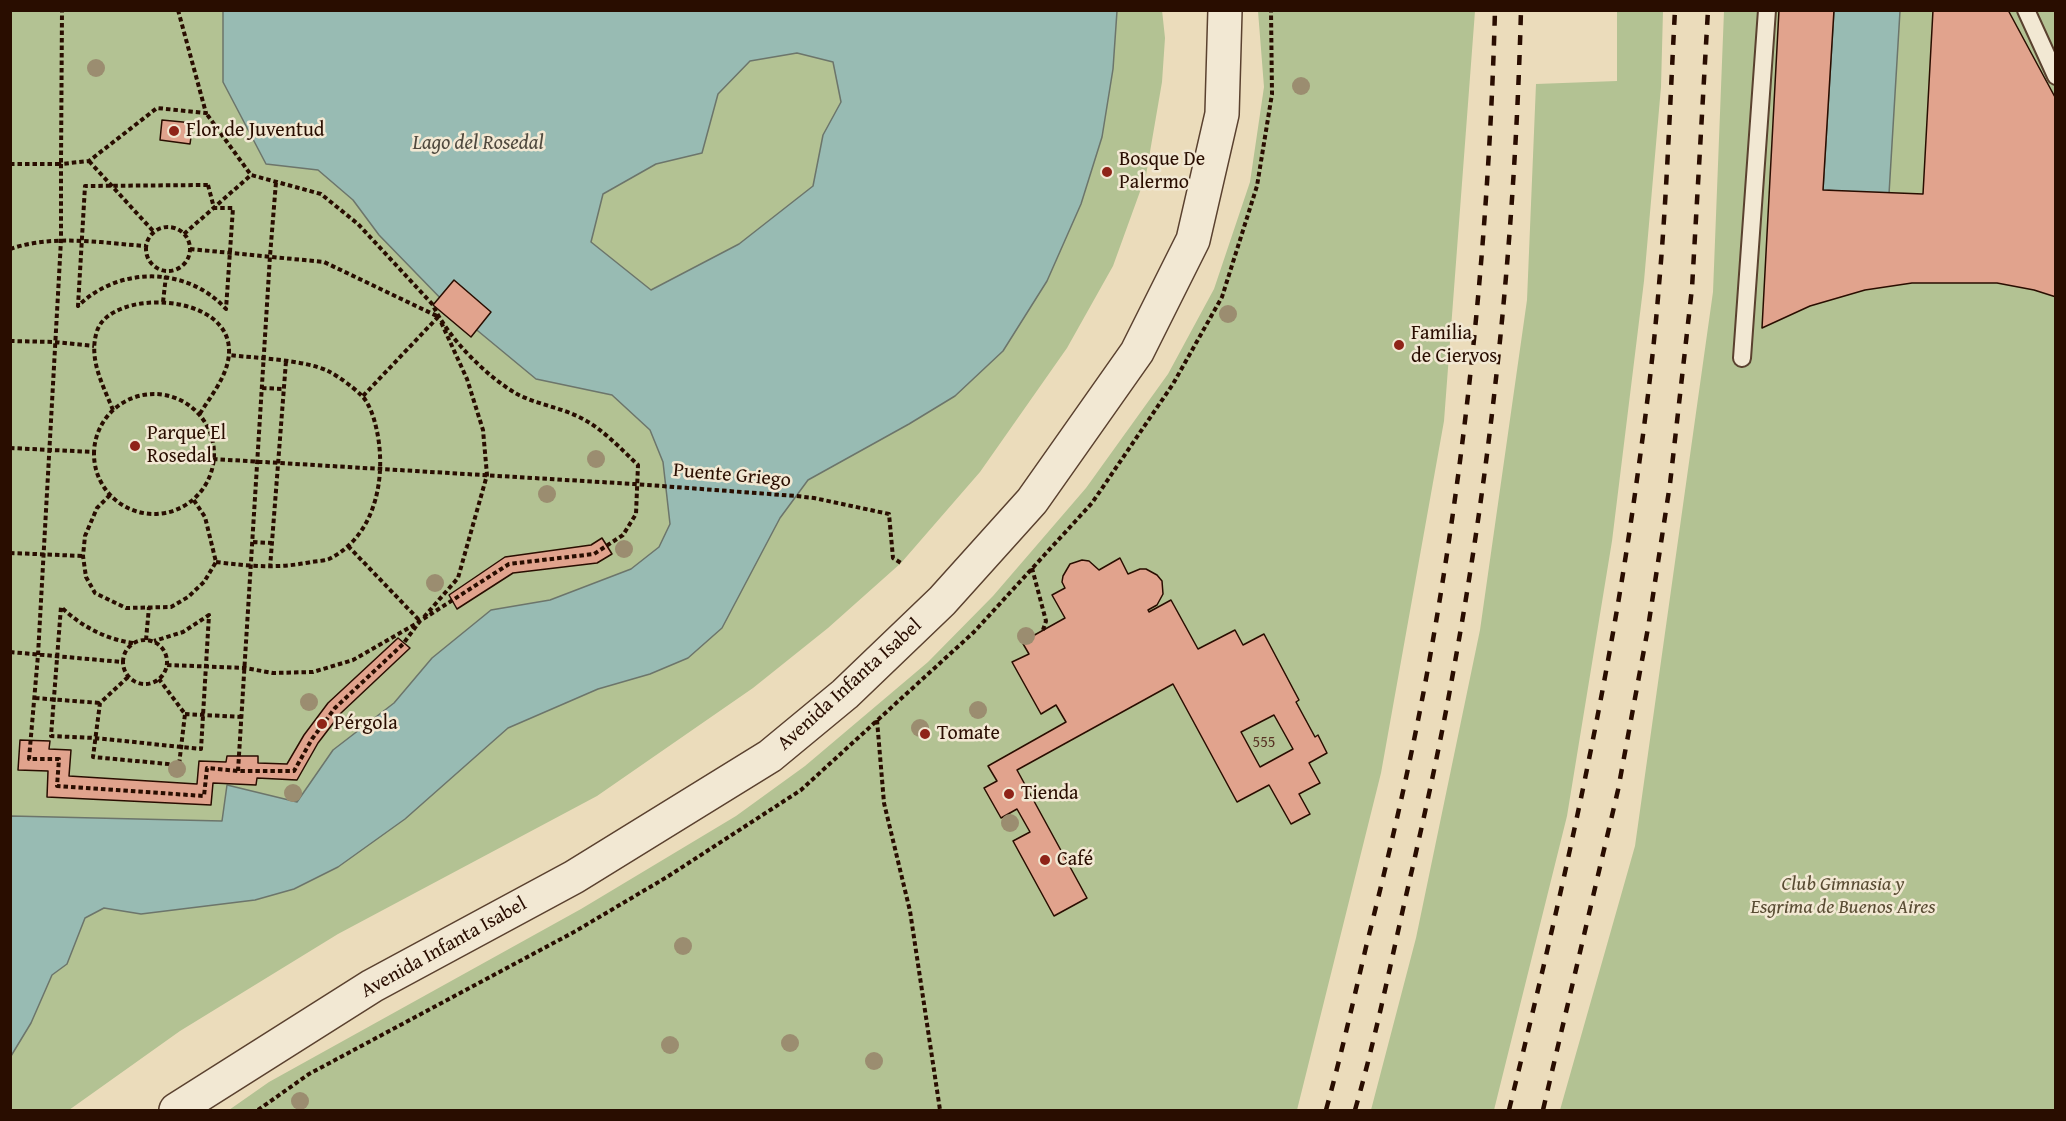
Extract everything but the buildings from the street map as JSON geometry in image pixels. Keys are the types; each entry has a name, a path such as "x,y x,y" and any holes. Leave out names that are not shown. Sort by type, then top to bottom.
{"street":[{"name":"Avenida Infanta Isabel","path":"176,1110 372,986 574,877 770,756 845,694 942,601 1032,501 1137,352 1193,240 1222,114 1225,10"}],"lane":[{"path":"1742,358 1767,10"},
{"path":"2026,10 2055,76"}],"path":[{"path":"62,10 61,240 38,655 29,759 59,759 57,786 204,796 207,768 238,771 294,771 312,739 335,708 404,644 420,621 458,578 487,475 483,430 467,379 433,305 358,224 321,194 251,175 206,113 178,11"},
{"path":"10,164 61,164 89,161 157,108 206,113"},
{"path":"89,161 154,232"},
{"path":"184,234 251,175"},
{"path":"238,771 276,182"},
{"path":"208,185 214,208 233,208 226,309 215,297 186,283 141,276 125,278 108,284 90,294 78,306 85,186 208,185"},
{"path":"166,227 184,234 190,249 185,262 180,267 166,271 153,266 146,246 154,232 166,227"},
{"path":"10,249 30,242 61,240 146,246"},
{"path":"167,665 207,666 273,673 313,672 353,660 420,621 509,564 594,554 623,535 636,514 638,484 638,465 597,427 576,415 517,394 478,366 438,317 324,262 190,249"},
{"path":"163,302 166,271"},
{"path":"113,410 98,373 94,346 98,328 109,315 133,306 163,302 182,305 213,318 224,329 228,341 229,355 219,383 199,415"},
{"path":"363,396 438,317"},
{"path":"10,341 94,346"},
{"path":"216,562 270,568 328,559 348,546 372,512 382,469 380,440 363,396 327,371 286,362 229,355"},
{"path":"270,568 286,362"},
{"path":"262,388 284,389"},
{"path":"148,395 166,396 184,403 199,415 213,443 213,459 210,474 203,488 193,499 178,509 160,514 141,513 124,506 110,495 101,483 94,452 100,430 113,410 129,400 148,395"},
{"path":"10,448 94,452"},
{"name":"Puente Griego","path":"213,459 638,484 814,498 889,514 893,558 901,563"},
{"path":"110,495 97,508 85,536 83,556 86,577 95,592 126,608 171,606 188,597 204,582 216,562 205,517 193,499"},
{"path":"253,542 272,543"},
{"path":"348,546 420,621"},
{"path":"10,553 83,556"},
{"path":"1032,568 1046,621 1043,630"},
{"path":"146,640 149,607"},
{"path":"61,608 74,620 88,628 119,641 133,644 146,640 154,641 183,632 209,615 201,749 95,738 51,736 61,608"},
{"path":"133,644 124,655 122,662 128,677 140,684 147,684 159,679 167,665 164,651 154,641"},
{"path":"10,652 122,662"},
{"path":"128,677 100,703 93,757 179,765 184,714 159,679"},
{"path":"34,698 100,703"},
{"path":"184,714 242,717"},
{"path":"877,720 884,803 910,910 940,1110"}],"green space":[{"path":"1162,10 1165,38 1162,82 1146,175 1113,266 1067,348 980,472 901,563 828,628 753,688 597,796 338,934 180,1031 69,1110 11,1110 10,11"},
{"path":"1258,11 1475,11 1444,421 1381,773 1297,1110 229,1110 269,1082 581,909 736,816 805,766 928,662 993,596 1086,488 1168,374 1214,289 1250,182 1264,87"},
{"path":"1617,11 1663,11 1661,87 1644,281 1612,541 1567,816 1494,1110 1371,1110 1416,938 1480,630 1527,300 1536,84 1617,81"},
{"name":"Club Gimnasia y Esgrima de Buenos Aires","path":"1724,11 2055,11 2055,1110 1560,1110 1635,846 1713,292"}],"water":[{"name":"Lago del Rosedal","path":"223,11 1117,11 1113,69 1102,137 1081,204 1047,281 1003,351 955,396 808,480 780,518 722,628 688,658 650,674 598,689 508,728 405,819 338,867 294,889 255,900 141,914 104,908 85,918 67,964 52,975 31,1023 11,1056 11,816 222,821 227,785 297,802 333,750 394,703 432,658 491,610 550,600 631,569 659,547 670,524 663,462 650,430 612,395 536,379 449,307 379,235 353,200 318,170 266,164 223,82","holes":["797,53 833,62 841,102 823,135 813,186 739,244 651,290 591,242 603,194 656,164 702,153 718,94 750,61"]},
{"path":"1834,11 1900,11 1889,194 1823,190"}],"railway":[{"path":"1326,1110 1399,808 1442,587 1474,340 1487,175 1495,10"},
{"path":"1355,1110 1436,762 1480,509 1491,426 1507,260 1521,10"},
{"path":"1509,1110 1581,797 1625,559 1644,431 1657,309 1675,10"},
{"path":"1543,1110 1618,790 1648,628 1670,484 1692,288 1708,10"}],"place":[{"name":"Flor de Juventud","path":"174,131"},
{"name":"Bosque De Palermo","path":"1107,172"},
{"name":"Familia de Ciervos","path":"1399,345"},
{"name":"Parque El Rosedal","path":"135,446"},
{"name":"Pérgola","path":"322,724"},
{"name":"Tomate","path":"925,734"},
{"name":"Tienda","path":"1009,794"},
{"name":"Café","path":"1045,860"}]}
